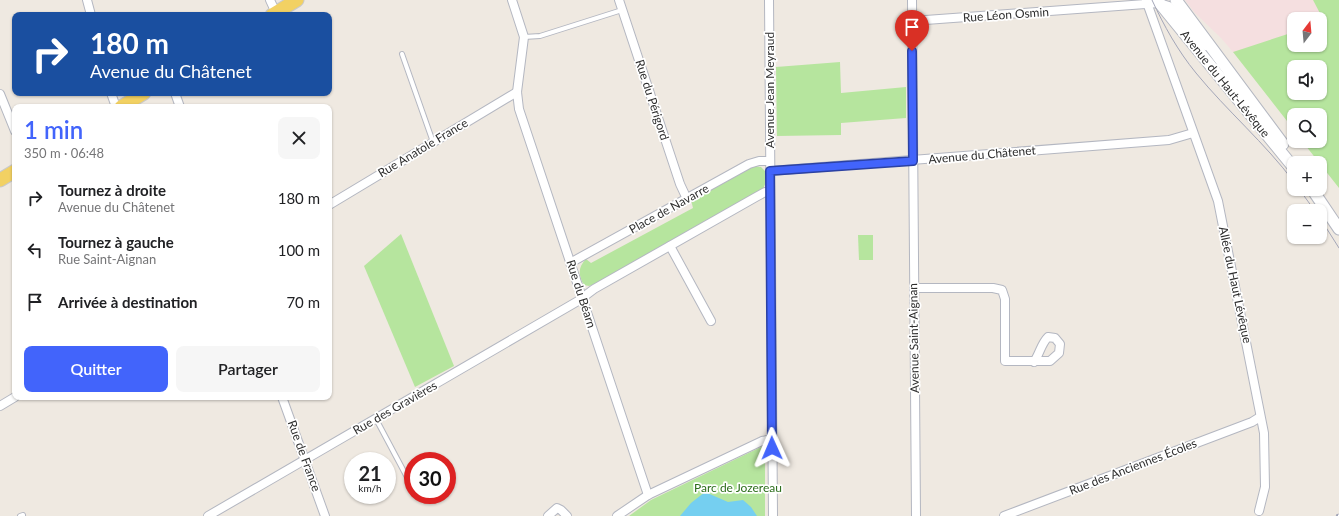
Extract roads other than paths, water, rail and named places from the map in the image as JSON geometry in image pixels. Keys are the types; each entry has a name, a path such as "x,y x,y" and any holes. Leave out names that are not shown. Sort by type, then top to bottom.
{"main road":[{"path":"277,12 297,0"},
{"name":"Avenue du Haut-Lévêque","path":"1176,0 1291,156"},
{"name":"Avenue du Haut-Lévêque","path":"1152,2 1287,160"},
{"path":"126,104 139,96"},
{"path":"0,180 12,173"},
{"path":"1317,196 1339,229"}],"street":[{"path":"87,0 90,12"},
{"path":"270,0 273,12"},
{"path":"512,0 524,37"},
{"name":"Rue du Périgord","path":"619,0 680,184 687,199"},
{"name":"Avenue Jean Meyraud","path":"769,0 773,516"},
{"name":"Avenue Saint-Aignan","path":"912,0 916,516"},
{"path":"1152,2 1169,6 1198,40 1216,54"},
{"name":"Rue Léon Osmin","path":"912,21 1152,2"},
{"name":"Avenue du Haut-Lévêque","path":"1152,2 1171,65"},
{"name":"Rue du Béarn","path":"524,37 517,92 520,110 648,495"},
{"name":"Allée du Haut Lévêque","path":"1171,65 1218,201 1264,433 1266,466 1265,487 1259,511"},
{"name":"Rue Anatole France","path":"332,204 517,92"},
{"path":"0,94 12,124"},
{"name":"Avenue du Châtenet","path":"770,171 1169,140 1194,133"},
{"name":"Place de Navarre","path":"570,263 749,164 759,161 770,161"},
{"path":"582,298 594,289 756,197 765,192 770,192"},
{"path":"670,246 711,321"},
{"path":"914,288 993,288 1002,290 1004,298 1005,361 1034,362"},
{"name":"Rue des Gravières","path":"208,516 582,298"},
{"path":"0,406 12,398"},
{"name":"Rue de France","path":"283,400 325,516"},
{"name":"Rue des Anciennes Écoles","path":"1004,516 1252,422 1260,417"},
{"path":"617,516 648,495 762,441 772,439"},
{"path":"548,516 557,508 567,516"}],"lane":[{"path":"524,37 540,36 622,10"},
{"path":"402,54 433,142"},
{"path":"376,419 404,472"}],"water":[{"path":"705,492 728,502 743,500 751,507 757,516 680,516 691,503"}],"tram line":[{"path":"1152,0 1161,19 1189,65 1287,173"},
{"path":"1304,196 1310,204"},
{"path":"1327,229 1339,248"}],"park label":[{"name":"Parc de Jozereau","path":"738,488"}]}
